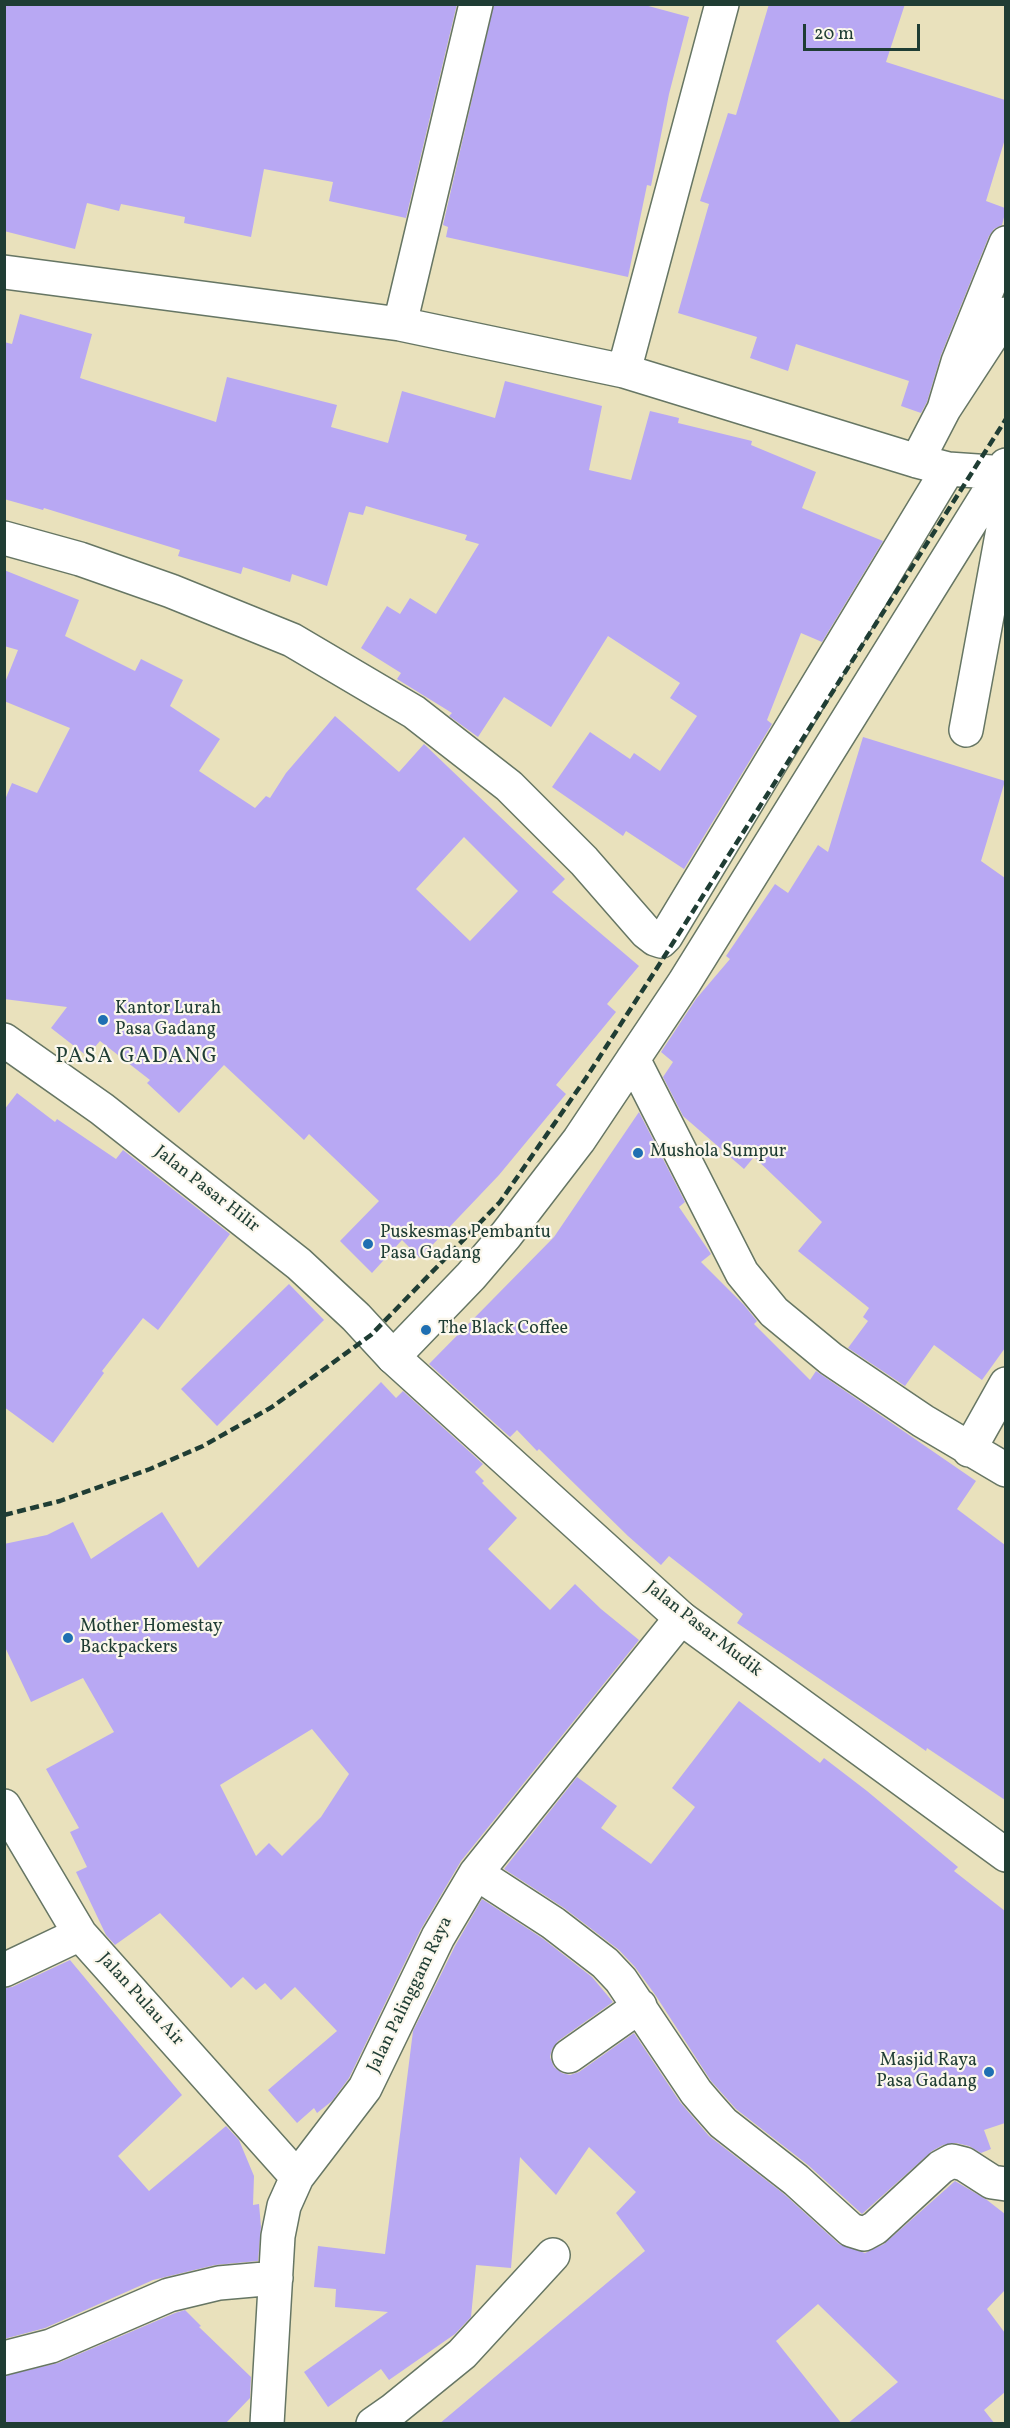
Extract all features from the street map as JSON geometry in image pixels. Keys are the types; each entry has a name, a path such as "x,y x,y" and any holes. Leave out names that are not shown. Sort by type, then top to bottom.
{"street":[{"path":"400,324 476,4"},
{"path":"624,372 722,4"},
{"path":"944,409 958,362 1005,243"},
{"path":"4,272 400,324 624,372 948,469 1004,470"},
{"path":"917,461 944,409 1005,314"},
{"path":"4,538 80,559 171,591 292,640 414,712 509,786 584,861 646,932 655,939 661,940 666,936 948,469"},
{"path":"393,1357 471,1276 513,1227 579,1140 684,983 1004,470"},
{"path":"966,730 1005,513"},
{"name":"Jalan Pasar Hilir","path":"4,1040 102,1109 299,1264 348,1309 393,1357"},
{"path":"633,1059 742,1273 774,1312 831,1359 922,1421 1005,1470"},
{"name":"Jalan Pasar Mudik","path":"393,1357 681,1618 1005,1855"},
{"path":"969,1450 1005,1384"},
{"name":"Jalan Palinggam Raya","path":"267,2424 278,2236 284,2206 297,2177 364,2088 438,1937 476,1873 681,1618"},
{"name":"Jalan Pulau Air","path":"4,1806 80,1934 297,2177"},
{"path":"476,1873 553,1923 591,1951 621,1980 696,2092 708,2106 723,2122 796,2180 851,2230 864,2234 875,2228 940,2167 952,2161 964,2164 992,2182 1005,2184"},
{"path":"4,1970 80,1934"},
{"path":"569,2056 640,2006"},
{"path":"373,2424 462,2354 553,2255"},
{"path":"4,2358 51,2346 178,2293 219,2283 276,2278"}],"building":[{"path":"4,4 457,4 406,218 329,201 333,182 264,169 251,237 184,223 185,217 121,204 119,211 87,203 75,249 4,231"},
{"path":"494,4 641,4 689,17 669,94 651,186 647,185 628,277 446,237 448,227 443,225"},
{"path":"769,4 905,4 886,62 1005,100 1005,139 986,201 1005,208 1002,225 994,229 989,236 941,355 927,402 921,413 901,406 909,381 796,344 788,371 750,358 757,337 678,313 709,204 700,201 728,113 736,115"},
{"path":"20,314 92,334 80,378 216,422 227,377 337,405 331,427 388,443 402,391 495,418 505,381 602,406 589,470 631,480 650,411 679,418 678,423 752,441 751,445 816,472 802,508 883,541 822,642 801,633 767,720 772,724 684,869 626,831 623,836 552,787 590,732 630,759 634,753 660,771 697,716 670,698 680,683 608,636 551,727 504,697 478,737 449,716 452,713 397,679 401,673 361,648 387,606 400,614 410,598 436,614 479,544 465,540 467,535 366,506 363,515 349,512 327,586 292,574 290,582 243,567 241,574 178,556 180,550 44,508 43,510 4,499 4,342 12,344"},
{"path":"4,570 79,600 65,636 135,671 141,659 183,680 170,706 220,739 199,771 255,808 266,796 270,798 286,773 335,716 399,772 424,744 565,879 552,892 639,966 607,1004 616,1012 556,1085 566,1094 499,1175 420,1258 402,1240 372,1273 340,1241 379,1201 309,1134 304,1140 224,1065 179,1113 147,1083 150,1080 100,1041 87,1056 51,1028 67,1007 4,999 4,802 12,783 37,793 70,728 4,701 4,685 18,650 4,646","holes":["464,837 518,891 470,941 416,889"]},
{"path":"863,737 1005,781 981,861 1005,878 1005,1348 982,1380 934,1345 905,1386 848,1348 868,1321 863,1317 869,1308 798,1251 822,1222 754,1157 744,1169 683,1116 663,1077 673,1062 661,1052 696,999 730,959 726,956 775,884 788,893 818,845 828,852"},
{"path":"17,1093 55,1122 57,1119 116,1159 123,1150 230,1234 158,1330 143,1318 102,1371 104,1373 53,1443 4,1407 4,1110"},
{"path":"639,1112 685,1202 679,1207 711,1254 701,1262 744,1305 757,1321 754,1324 810,1380 816,1371 976,1481 957,1509 1005,1545 1005,1800 927,1748 926,1751 737,1623 743,1614 669,1556 661,1565 539,1449 537,1451 517,1430 510,1437 429,1364 554,1237"},
{"path":"289,1284 324,1320 217,1426 181,1389"},
{"path":"381,1382 396,1398 403,1391 483,1464 475,1472 484,1481 482,1483 517,1518 488,1549 550,1610 575,1584 639,1640 461,1861 421,1929 349,2078 332,2101 317,2113 314,2108 297,2123 268,2090 337,2031 295,1987 281,2000 265,1983 256,1990 243,1977 231,1988 160,1913 115,1945 106,1935 76,1872 87,1867 70,1832 79,1828 46,1769 114,1732 83,1678 31,1702 4,1645 4,1544 47,1535 73,1522 91,1559 162,1512 198,1568","holes":["312,1729 349,1774 321,1817 282,1856 269,1843 256,1856 220,1785"]},
{"path":"739,1701 820,1763 824,1758 867,1791 958,1867 954,1871 1005,1911 1005,2123 984,2130 991,2149 981,2153 969,2146 956,2143 943,2145 932,2151 862,2214 808,2165 736,2109 711,2081 656,1996 635,1967 619,1950 564,1908 504,1869 577,1777 617,1806 601,1828 651,1864 695,1807 672,1788"},
{"path":"482,1899 542,1938 592,1977 613,2002 558,2041 550,2057 554,2067 570,2075 579,2072 634,2033 680,2102 709,2136 784,2194 839,2244 865,2253 884,2244 955,2181 1005,2214 1005,2290 987,2309 1005,2333 1005,2392 984,2410 995,2424 847,2424 898,2382 818,2304 776,2341 842,2424 439,2424 645,2251 616,2213 636,2192 589,2147 556,2195 520,2157 511,2268 476,2265 471,2317 455,2334 389,2380 381,2369 328,2407 304,2372 388,2312 335,2307 336,2289 314,2287 318,2246 385,2254 413,2031 455,1946"},
{"path":"70,1960 182,2095 118,2156 149,2191 226,2126 239,2140 254,2176 253,2205 259,2204 261,2227 258,2261 215,2265 153,2280 45,2328 4,2339 4,1988 12,1987"},
{"path":"185,2310 201,2326 199,2327 251,2377 250,2398 225,2424 4,2424 4,2376 58,2363"}],"railway":[{"path":"4,1515 60,1501 150,1469 203,1446 272,1407 371,1335 500,1202 586,1078 1006,419"}],"place":[{"name":"Kantor Lurah Pasa Gadang","path":"103,1020"},
{"name":"Mushola Sumpur","path":"638,1153"},
{"name":"Puskesmas Pembantu Pasa Gadang","path":"368,1244"},
{"name":"The Black Coffee","path":"426,1330"},
{"name":"Mother Homestay Backpackers","path":"68,1638"},
{"name":"Masjid Raya Pasa Gadang","path":"989,2072"}],"district":[{"name":"PASA GADANG","path":"137,1058"}]}
